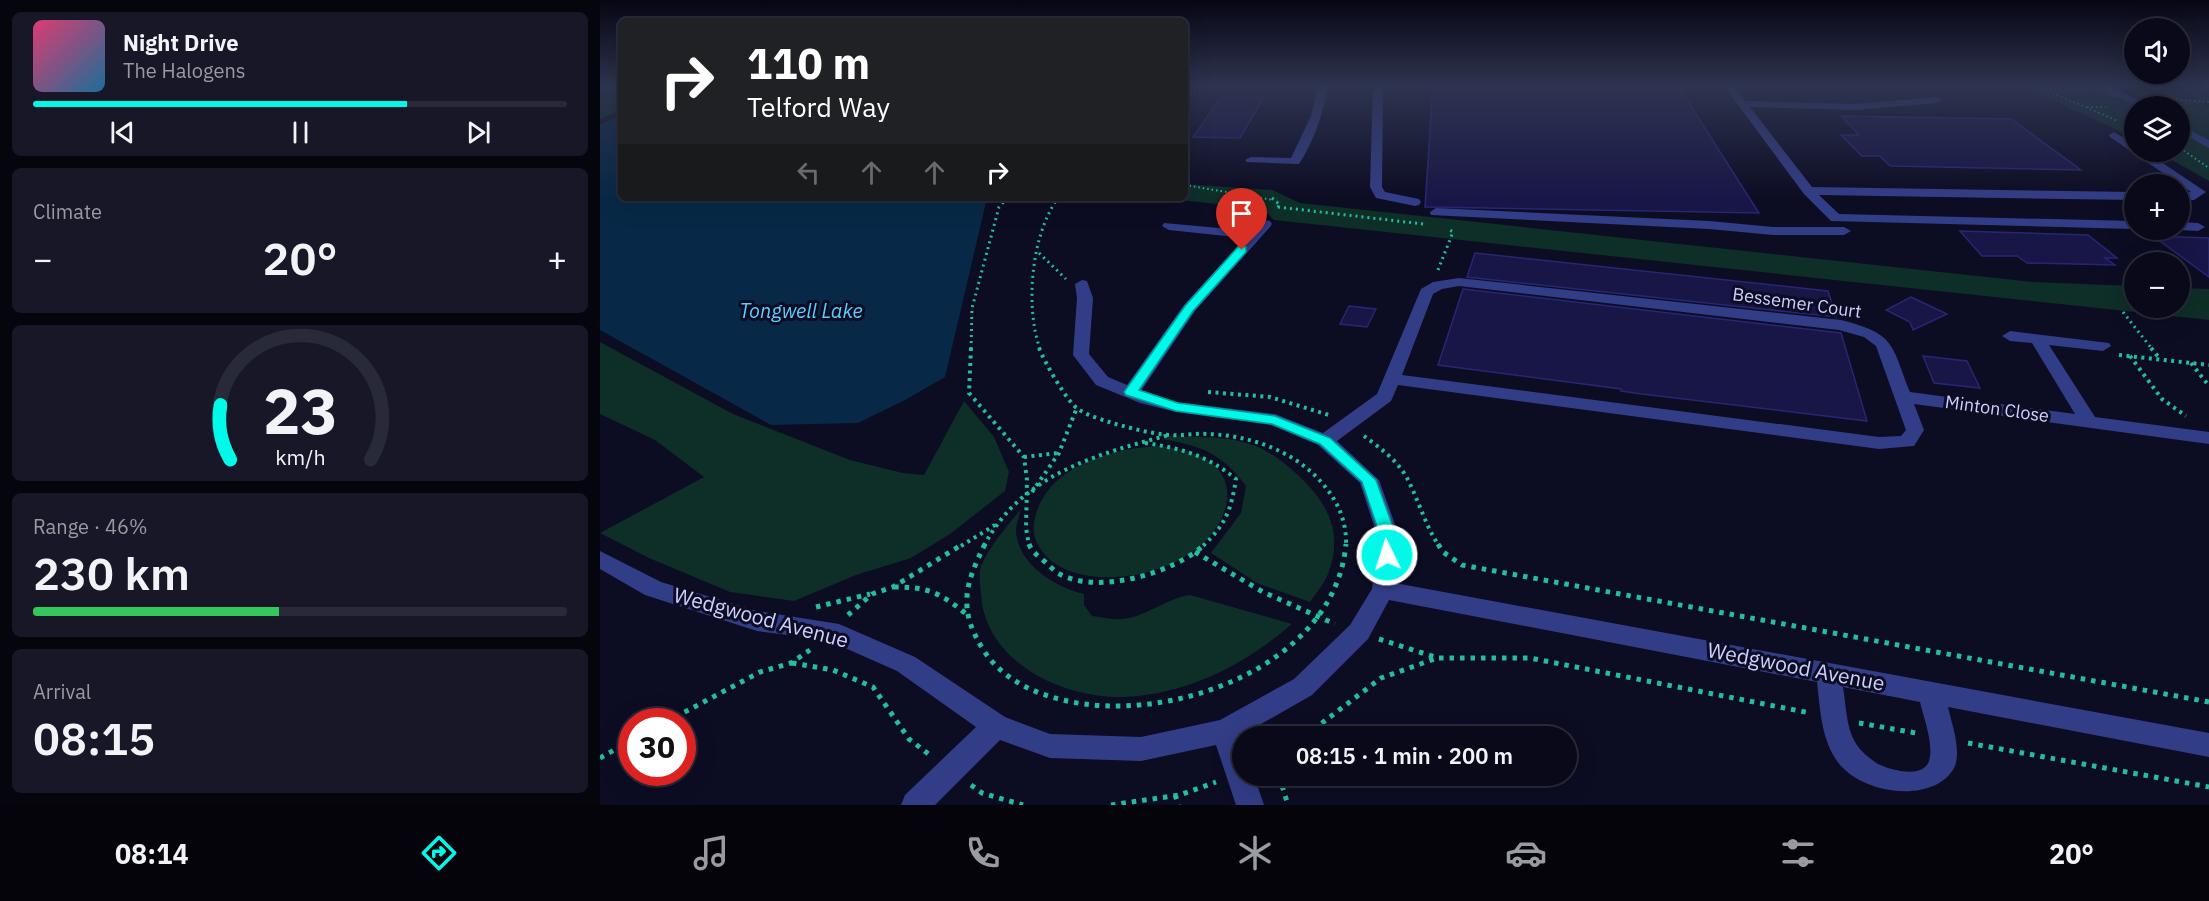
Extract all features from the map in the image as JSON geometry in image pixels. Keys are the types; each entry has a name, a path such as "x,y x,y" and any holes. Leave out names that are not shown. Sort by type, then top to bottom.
{"street":[{"path":"1251,160 1295,162 1308,139 1312,124"},
{"path":"1377,124 1376,187 1380,195 1415,202"},
{"path":"1433,219 1709,225 1847,236 1827,207 1808,191 1758,124"},
{"path":"2190,134 2209,145"},
{"path":"2114,135 2124,142"},
{"path":"2154,162 2173,174"},
{"path":"2190,185 2200,192 2190,197"},
{"path":"1808,191 2124,196"},
{"path":"1836,219 2124,225"},
{"path":"1168,226 1260,229"},
{"path":"2190,226 2198,226"},
{"path":"1131,392 1189,308 1260,229"},
{"name":"Bessemer Court","path":"1392,379 1879,443 1907,442 1915,430 1905,397 1883,344 1870,334 1841,326 1459,282 1438,285"},
{"name":"Wedgwood Avenue","path":"600,559 653,589 757,621 830,631 906,664 996,726 1050,746 1141,749 1225,731 1303,687 1359,632 1383,590 1389,538 1368,480 1325,441 1275,420 1176,407 1102,381 1081,355 1085,298 1082,284"},
{"path":"1325,441 1385,397 1426,292 1438,285"},
{"path":"2010,336 2103,346"},
{"name":"Minton Close","path":"2038,340 2089,422"},
{"name":"Minton Close","path":"1905,397 2209,438"},
{"name":"Wedgwood Avenue","path":"1383,590 2209,745"},
{"path":"1828,673 1840,742 1850,757 1868,772 1890,782 1909,785 1926,783 1939,772 1943,761 1931,693"},
{"path":"915,805 996,726"},
{"path":"1225,731 1232,749"},
{"path":"1245,786 1250,805"}],"path":[{"path":"2190,155 2209,168"},
{"path":"1188,185 1271,198 1280,204 1260,229"},
{"path":"1004,201 999,207 972,308 969,393 1024,457 1028,470 1026,526 1030,549 1059,574 1085,581 1120,581 1159,573 1214,538 1228,517 1236,496 1236,479 1217,462 1199,453 1143,443"},
{"path":"1278,207 1433,219"},
{"path":"1438,285 1437,273 1453,232 1442,226"},
{"path":"1038,252 1070,284 1082,284"},
{"path":"2123,312 2161,359"},
{"path":"2103,346 2112,354 2209,365"},
{"path":"2130,356 2162,399 2190,418"},
{"path":"2191,363 2209,386"},
{"path":"1202,392 1274,396 1348,424 1383,450 1406,476 1430,532 1443,552 1462,565 2209,702"},
{"path":"1028,498 1059,453 1076,410"},
{"path":"892,587 916,586 938,590 966,613 975,634 995,665 1030,690 1077,705 1131,708 1187,699 1239,679 1284,651 1318,618 1338,583 1347,548 1343,516 1330,489 1308,466 1279,449 1246,439 1208,434 1169,435 1098,453 1059,473 1028,498 1015,505 998,523 982,547 972,573 966,613"},
{"path":"1024,457 1059,453"},
{"path":"1195,552 1233,578 1278,601 1318,618 1438,658 1530,658 1940,738 2209,787"},
{"path":"1318,726 1381,678 1438,658"},
{"path":"791,663 833,670 873,687 909,739 982,793 1023,805"},
{"path":"600,758 618,748"},
{"path":"1111,805 1175,795 1232,776"},
{"path":"1282,786 1288,805"},
{"path":"1175,795 1179,805"}],"green space":[{"path":"2103,124 2124,124 2124,133"},
{"path":"2190,124 2209,124 2209,181 2176,162 2190,162"},
{"path":"1188,184 1272,190 1300,203 2033,282 2124,286 2124,311 1274,220 1263,209 1188,201"},
{"path":"2190,288 2209,289 2209,320 2190,318"},
{"path":"600,342 733,414 850,460 903,473 924,475 964,401 994,437 1009,472 1005,491 950,534 911,558 856,575 794,601 730,592 649,558 600,533 704,477 655,440 600,414"},
{"path":"1171,436 1237,440 1248,443 1270,453 1287,465 1312,489 1331,522 1334,547 1328,574 1310,602 1257,583 1211,553 1241,513 1246,486 1219,458 1200,448 1162,439"},
{"path":"1160,446 1200,456 1214,465 1223,477 1227,489 1227,503 1223,516 1206,541 1184,558 1161,568 1136,575 1111,577 1072,572 1056,564 1043,553 1034,533 1036,514 1044,497 1055,483 1070,471 1105,455 1142,447"},
{"path":"1021,509 1016,532 1024,555 1040,573 1062,586 1084,594 1084,605 1092,616 1114,619 1130,618 1190,595 1292,624 1239,662 1221,672 1181,687 1138,696 1113,697 1086,694 1061,686 1036,675 1015,660 998,641 986,619 980,570 992,547"}],"water":[{"name":"Tongwell Lake","path":"618,124 618,201 986,201 945,377 858,423 771,425 600,330 600,125"}],"building":[{"path":"1203,124 1248,124 1240,138 1193,137"},
{"path":"1431,124 1702,124 1759,213 1425,207"},
{"path":"1848,124 2017,124 2081,170 1890,166 1880,156 1862,156 1841,135 1859,135"},
{"path":"1960,231 2088,235 2117,258 2105,258 2115,265 2027,263 2017,256 1982,256"},
{"path":"2209,238 2209,277 2190,263 2190,252 2175,252 2158,240"},
{"path":"1475,253 1828,291 1836,317 1467,277"},
{"path":"1463,289 1841,333 1867,421 1642,394 1621,391 1621,389 1438,365"},
{"path":"1911,297 1947,314 1913,330 1910,322 1886,310"},
{"path":"1349,306 1376,309 1367,327 1340,324"},
{"path":"1923,356 1967,361 1980,388 1934,383"}],"route":[{"path":"1242,250 1189,308 1131,392 1146,399 1176,407 1275,420 1325,441 1368,480 1389,538 1387,555"}]}
